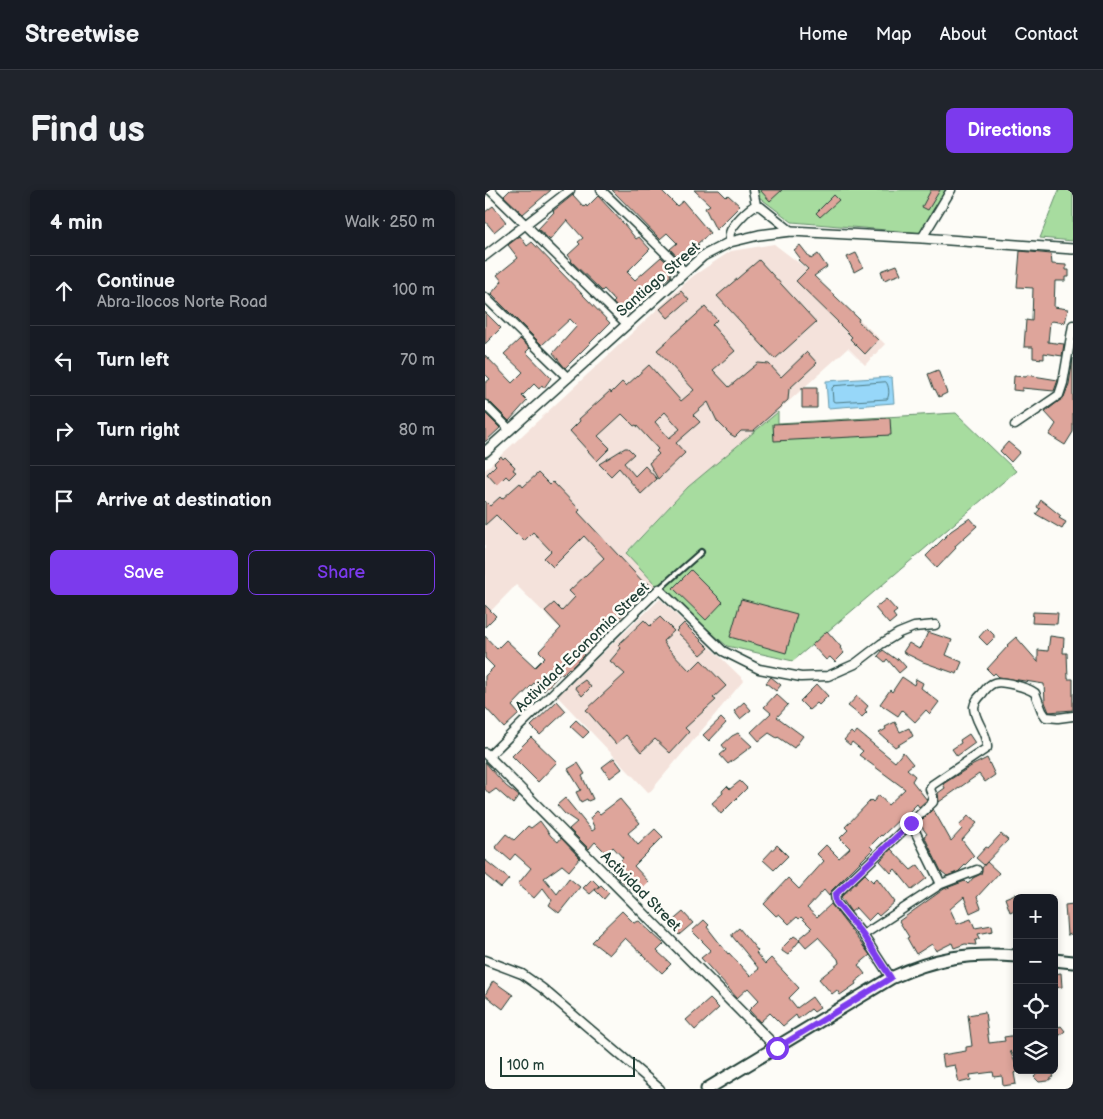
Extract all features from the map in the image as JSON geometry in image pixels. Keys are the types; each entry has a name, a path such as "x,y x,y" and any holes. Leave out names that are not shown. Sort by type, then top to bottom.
{"main road":[{"path":"707,1089 891,978 918,965 943,959 985,954 1013,956"},
{"path":"1058,960 1073,962"}],"street":[{"path":"490,190 627,324"},
{"path":"485,256 570,190"},
{"path":"601,190 685,272"},
{"path":"753,190 756,205"},
{"path":"922,238 951,190"},
{"path":"730,242 730,232 751,207 756,205 791,231"},
{"name":"Santiago Street","path":"485,452 703,256 730,242 759,235 791,231 1073,249"},
{"path":"485,297 568,378"},
{"path":"1015,426 1059,395 1073,325"},
{"path":"485,405 510,430"},
{"name":"Actividad-Economia Street","path":"487,754 659,589 723,652 759,669 801,677 828,676 855,664 899,633 914,627 935,625"},
{"path":"891,978 863,935 836,902 835,895 933,802 930,789 932,785 987,748 985,737 974,709 977,699 988,686 1001,682 1026,688 1035,693 1046,717 1073,716"},
{"name":"Actividad Street","path":"487,754 777,1048"},
{"path":"911,823 941,884"},
{"path":"863,935 941,884 977,870"},
{"path":"485,960 522,974 542,988 659,1089"}],"lane":[{"path":"659,589 701,552"}],"shaded area":[{"path":"774,244 807,269 885,344 865,365 848,348 739,446 688,487 626,552 656,585 588,656 516,585 485,617 485,470 693,276 731,251"},
{"path":"660,599 744,680 649,793 557,696"}],"green space":[{"path":"755,190 946,190 922,233 792,222 755,194"},
{"path":"1059,190 1073,190 1073,241 1040,238"},
{"path":"778,412 778,423 956,413 1016,471 793,661 727,646 656,585 626,553 688,487"}],"water":[{"path":"892,377 894,403 828,408 826,381"}],"building":[{"path":"510,190 551,190 523,214 504,196"},
{"path":"612,190 661,190 677,206 683,201 710,233 697,244 699,246 682,262 670,249 677,243 667,233 660,239"},
{"path":"694,190 719,190 740,206 716,230 705,208 710,205"},
{"path":"760,190 782,190 770,201"},
{"path":"931,190 940,190 928,210 922,207"},
{"path":"573,195 584,207 586,205 587,207 598,196 636,239 639,237 650,249 627,272 635,280 661,257 674,269 670,274 671,276 626,315 613,303 615,301 604,289 602,291 571,261 568,255 580,244 578,242 583,238 567,220 550,240 538,229 553,211"},
{"path":"834,195 839,200 820,217 816,213"},
{"path":"493,206 506,222 494,232 485,221 485,212"},
{"path":"520,236 527,246 532,242 610,323 565,368 553,353 577,326 570,319 542,345 491,294 502,281 497,275 518,258 508,245"},
{"path":"800,245 811,259 818,254 827,267 814,276 878,340 865,354 850,339 852,337 838,322 796,281 808,269 798,260 800,258 794,250"},
{"path":"1020,251 1051,254 1052,264 1066,265 1066,270 1069,270 1069,277 1065,277 1065,281 1055,281 1054,307 1068,309 1065,323 1050,322 1048,342 1064,344 1062,356 1044,353 1044,359 1033,358 1033,347 1024,347 1026,320 1032,321 1033,288 1017,287"},
{"path":"856,253 863,267 854,272 847,257"},
{"path":"759,260 816,322 775,359 717,296"},
{"path":"897,265 901,274 884,280 881,271"},
{"path":"681,291 689,300 668,318 660,309"},
{"path":"705,307 717,320 712,325 735,351 713,370 729,387 758,363 769,364 781,377 807,352 817,363 789,389 788,400 753,431 741,431 735,437 730,434 717,421 708,402 693,415 700,422 676,443 685,453 658,479 649,463 659,454 656,451 658,449 636,425 634,426 622,414 598,436 610,448 597,461 570,431 580,421 579,419 610,391 611,393 622,382 626,386 649,365 681,401 694,390 657,350","holes":["665,412 680,429 669,438 655,422"]},
{"path":"485,312 501,328 485,344"},
{"path":"520,339 530,348 526,352 551,378 544,388 542,385 539,389 534,384 522,396 527,401 509,421 489,401 485,400 485,383 490,379 485,374 485,355 512,383 523,372 504,354"},
{"path":"1073,358 1073,432 1065,445 1049,435 1056,424 1045,412 1064,397 1069,384"},
{"path":"938,370 947,393 939,397 928,374"},
{"path":"1027,375 1058,380 1054,391 1022,388 1022,391 1013,390 1014,376 1026,377"},
{"path":"802,388 817,388 817,408 802,408"},
{"path":"485,413 500,428 485,442"},
{"path":"890,418 891,435 774,441 773,424"},
{"path":"1008,442 1020,452 1011,462 1000,451"},
{"path":"628,448 634,454 624,463 635,476 645,466 657,479 641,494 619,468 611,476 599,464"},
{"path":"501,456 503,459 505,457 515,467 513,470 516,472 509,479 506,476 497,485 487,474 496,465 494,463"},
{"path":"538,473 550,485 553,482 580,510 578,512 645,584 647,582 652,587 582,652 584,655 570,669 562,675 561,673 544,691 535,682 512,706 519,714 504,728 485,707 485,676 494,667 485,658 485,636 497,649 506,640 535,667 545,657 539,651 561,628 545,611 554,603 562,611 575,597 569,591 604,558 584,536 553,567 544,558 551,551 533,532 524,541 496,515 485,525 485,501 490,506 500,497 502,499 520,483 523,487"},
{"path":"1041,500 1061,516 1059,518 1066,522 1062,529 1036,514 1040,509 1037,507"},
{"path":"970,518 977,526 955,546 956,548 937,568 926,556 951,531"},
{"path":"691,570 723,602 706,620 673,588"},
{"path":"741,599 797,614 786,653 730,637"},
{"path":"886,599 897,611 893,614 896,618 889,624 875,608"},
{"path":"485,605 496,616 485,627"},
{"path":"1033,612 1058,613 1057,624 1032,623"},
{"path":"660,617 674,631 663,641 667,647 690,671 701,660 726,686 713,698 716,700 685,728 689,732 670,753 655,739 641,752 626,735 616,744 586,710 625,674 610,661 621,648 618,645 644,620 650,626"},
{"path":"684,623 709,648 701,655 676,631"},
{"path":"987,628 994,635 994,638 987,645 979,637"},
{"path":"827,631 844,653 835,662 830,657 826,660 812,645"},
{"path":"928,632 952,640 946,655 962,662 957,674 923,662 903,652 909,643 919,649 921,648"},
{"path":"1050,636 1064,638 1063,653 1067,653 1068,679 1073,679 1073,710 1049,712 1045,702 1044,684 999,677 995,673 993,675 987,669 1016,637 1038,662 1038,650 1048,651"},
{"path":"883,650 897,660 898,658 906,667 899,673 887,659 885,662 878,656"},
{"path":"771,677 781,685 776,691 766,683"},
{"path":"902,677 914,685 916,679 923,683 921,688 939,702 930,714 926,710 915,722 902,710 898,716 880,704 890,690 892,692"},
{"path":"585,680 591,687 582,696 575,687"},
{"path":"817,684 828,696 819,705 817,703 809,710 800,701"},
{"path":"776,694 788,705 777,717 803,736 794,748 769,733 759,741 751,732 771,713 764,707"},
{"path":"857,696 868,706 865,710 867,712 862,717 848,706"},
{"path":"557,701 566,711 540,735 531,726"},
{"path":"744,702 751,710 740,719 734,711"},
{"path":"721,718 726,723 709,741 703,735"},
{"path":"576,720 589,732 583,738 570,726"},
{"path":"895,722 900,732 909,728 913,736 895,747 879,733 886,729 885,727"},
{"path":"857,731 895,762 903,752 913,764 907,769 915,776 912,781 927,800 919,807 917,804 881,835 870,846 873,849 831,891 829,896 824,890 807,908 817,917 831,904 870,955 858,965 865,974 855,982 856,984 840,995 837,990 832,994 819,979 839,963 838,959 818,937 806,947 799,939 812,928 801,917 799,919 797,917 789,924 779,914 776,916 764,904 788,878 799,889 824,861 817,854 826,845 839,858 850,848 840,838 848,830 845,827 871,800 873,802 879,795 888,805 905,789 859,755 863,751 852,742 850,745 844,740 851,732 854,735"},
{"path":"738,733 752,746 728,764 720,755 726,750 722,745"},
{"path":"969,734 975,743 957,756 952,749"},
{"path":"531,737 557,762 538,782 512,756"},
{"path":"614,758 622,769 610,778 602,767"},
{"path":"987,758 995,775 985,782 979,774 939,802 938,793 945,788 943,784"},
{"path":"485,762 506,786 519,796 513,804 496,789 489,794 485,789"},
{"path":"578,763 585,774 582,776 593,799 588,801 587,799 581,802 576,792 581,790 568,769"},
{"path":"740,781 747,788 721,814 712,803 723,793 722,791 727,786 730,789"},
{"path":"565,798 592,831 595,829 590,818 597,811 600,814 620,799 640,823 628,833 638,845 655,829 663,837 634,866 649,882 640,891 637,888 633,892 611,871 623,858 613,847 607,854 595,842 589,849 569,829 577,822 565,814 557,805"},
{"path":"933,809 951,841 962,829 959,826 968,816 977,823 962,840 974,856 958,872 947,876 941,871 924,836 927,834 919,823"},
{"path":"540,821 551,836 558,842 561,838 580,858 569,871 562,865 544,878 557,894 569,878 580,887 559,913 549,905 552,900 543,888 534,898 518,884 531,868 515,854 510,860 495,847 506,834 514,840 528,826 531,828"},
{"path":"1001,834 1008,840 984,865 976,858"},
{"path":"777,845 788,856 774,870 763,860"},
{"path":"891,849 911,870 918,865 927,878 912,890 895,869 891,873 880,861"},
{"path":"485,860 509,879 501,888 485,875"},
{"path":"987,862 999,873 977,897 981,908 970,913 964,897 950,909 957,924 971,919 975,928 992,925 993,931 978,934 980,938 975,941 976,945 965,944 954,948 952,943 936,951 932,944 916,954 907,938 909,937 899,921 944,889 965,881 968,884 973,878 981,874 982,868"},
{"path":"865,874 873,882 877,878 895,902 879,916 876,913 868,921 856,908 851,912 841,897"},
{"path":"592,879 599,886 590,894 583,888"},
{"path":"601,885 609,893 604,899 595,890"},
{"path":"1013,895 1013,911 1010,912 1005,898"},
{"path":"1073,904 1073,934 1067,935 1065,905"},
{"path":"622,911 634,923 639,921 664,944 657,951 671,964 662,973 625,938 609,955 592,942"},
{"path":"683,912 693,923 679,935 669,924"},
{"path":"704,920 709,925 707,927 728,954 750,976 759,969 732,936 739,928 758,951 756,953 765,964 771,958 799,988 789,998 797,1008 812,997 820,1008 814,1012 811,1009 798,1019 796,1015 783,1026 770,1013 760,1022 749,1010 759,1000 748,988 737,998 701,958 711,950 692,931"},
{"path":"794,936 800,940 788,955 782,951 782,948"},
{"path":"1058,973 1061,973 1062,987 1058,988"},
{"path":"493,981 513,995 503,1009 485,995"},
{"path":"710,999 719,1008 695,1030 686,1020"},
{"path":"985,1012 989,1043 1005,1041 1004,1037 1013,1036 1013,1054 1010,1051 1013,1058 1013,1074 1016,1084 1003,1086 1002,1076 994,1077 993,1072 970,1075 971,1080 959,1083 955,1065 944,1067 942,1055 966,1051 966,1047 972,1046 968,1015"},
{"path":"1058,1026 1061,1026 1065,1031 1058,1037"},
{"path":"1037,1074 1052,1074 1054,1076 1048,1081 1039,1082 1034,1077"}],"route":[{"path":"777,1048 891,978 863,935 836,902 835,895 911,823"}]}
